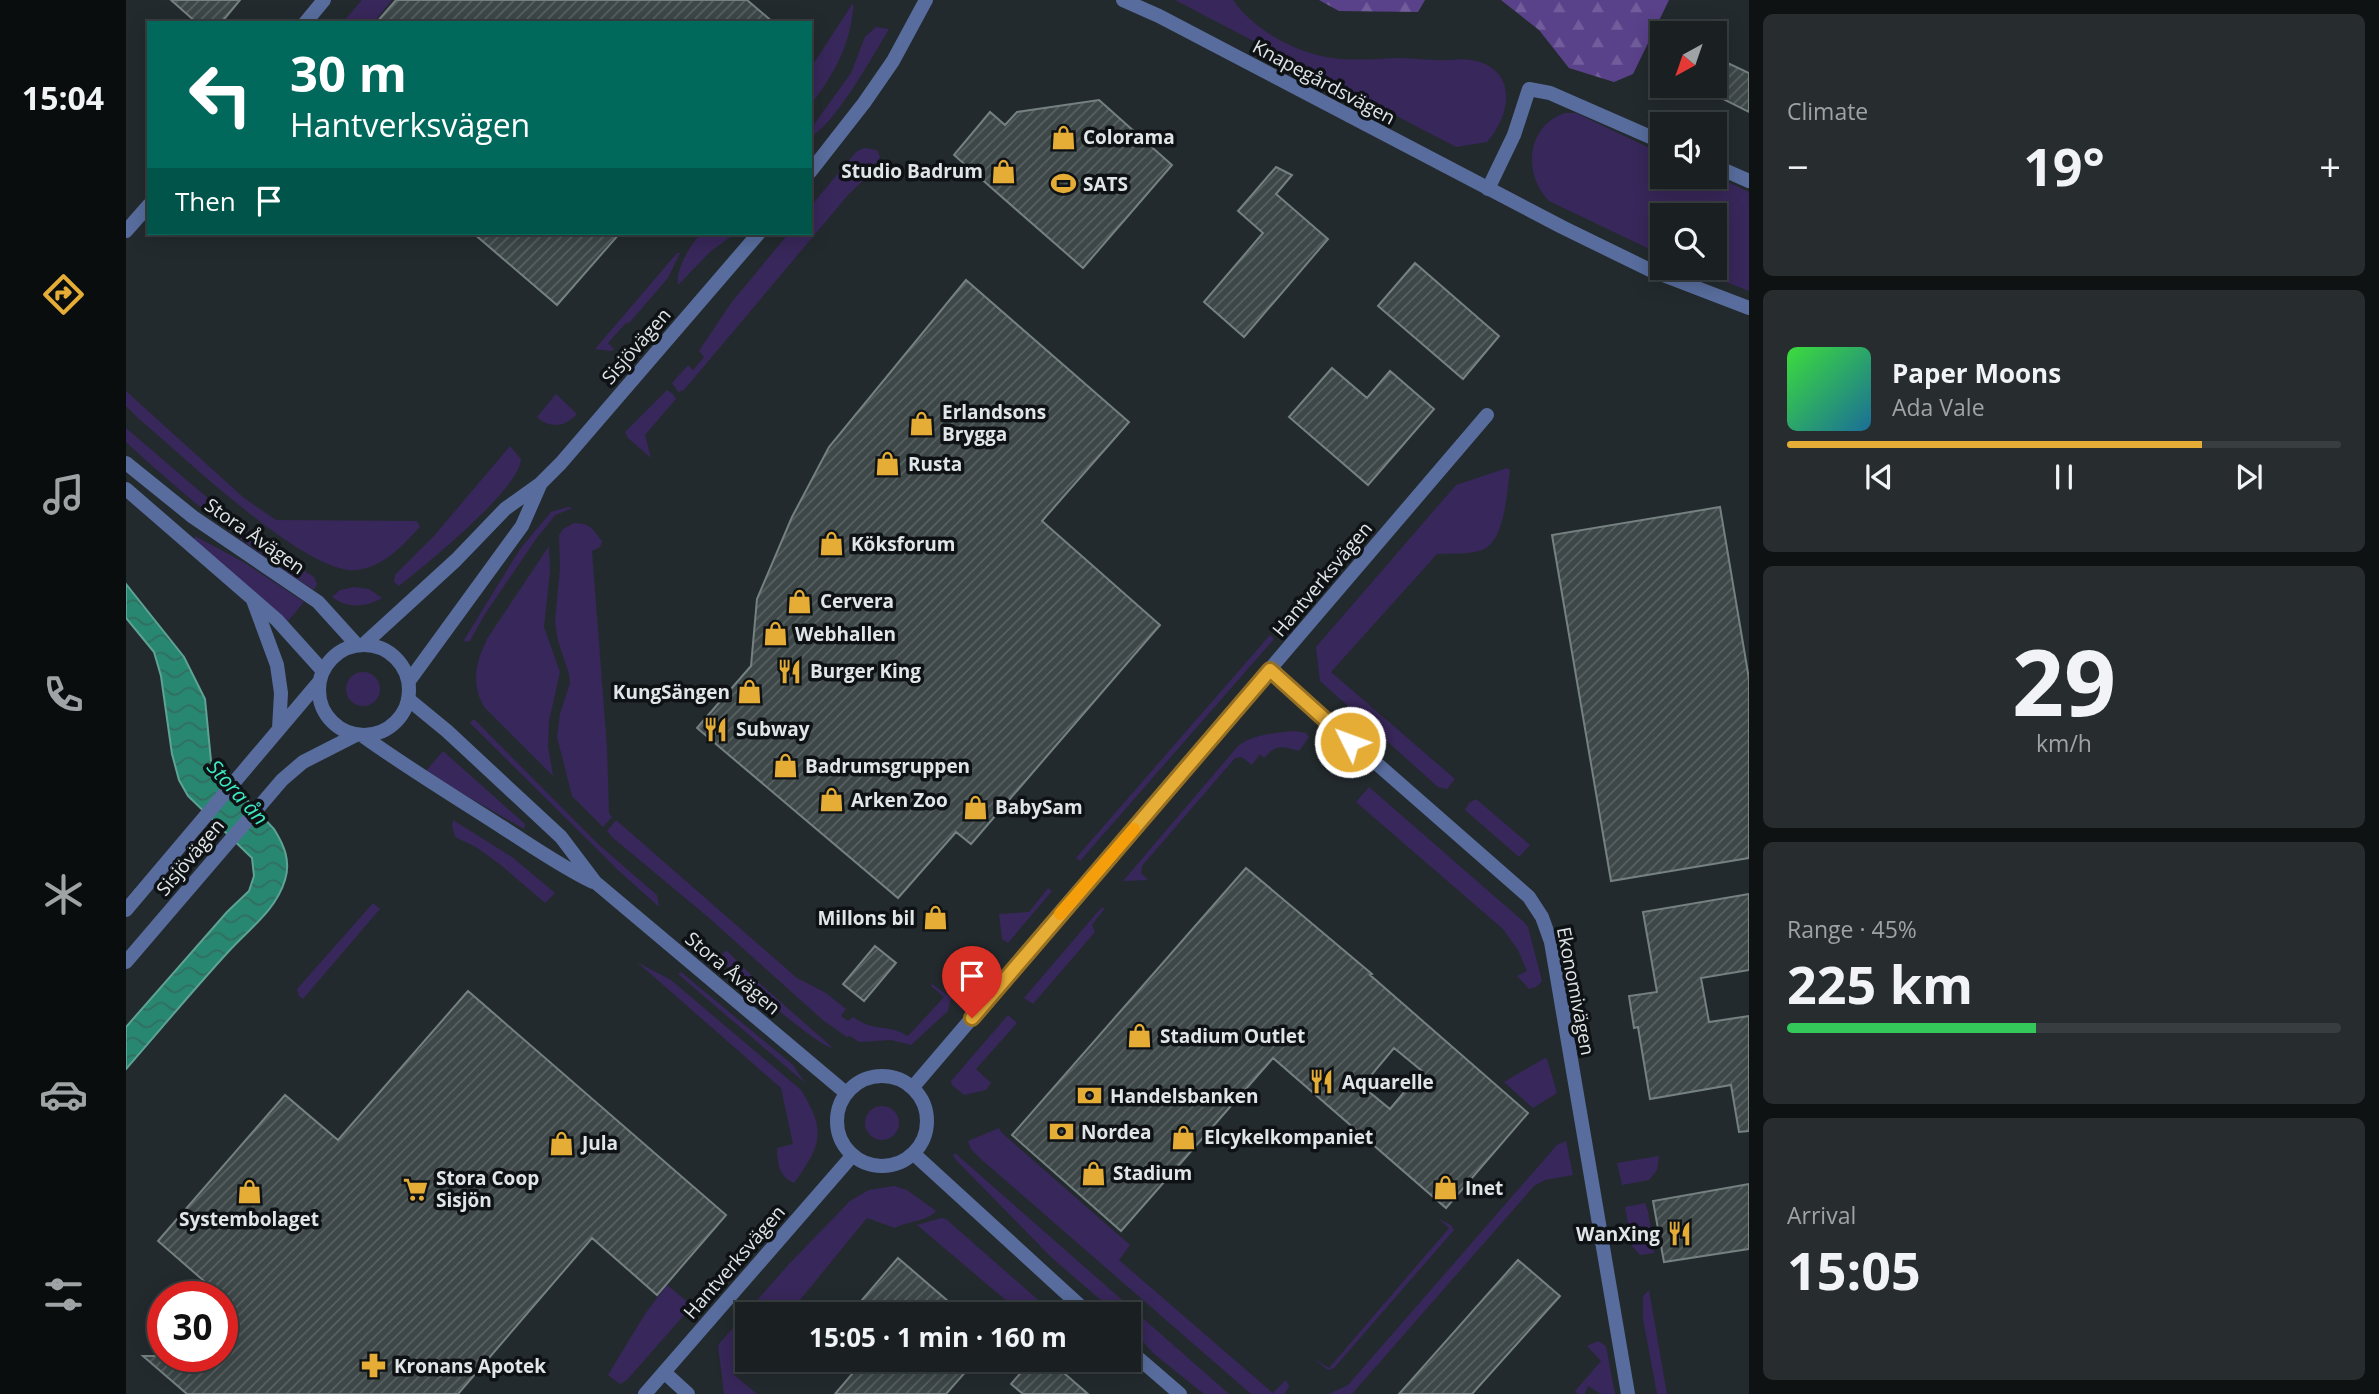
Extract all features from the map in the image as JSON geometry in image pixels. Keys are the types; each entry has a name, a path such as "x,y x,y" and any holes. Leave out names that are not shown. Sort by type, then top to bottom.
{"street":[{"path":"307,21 324,0"},
{"name":"Knapegårdsvägen","path":"1123,0 1138,4 1488,189 1650,270 1749,308"},
{"path":"812,169 893,61 927,2"},
{"path":"1488,189 1514,135 1530,89 1550,93 1650,137"},
{"path":"1727,171 1749,181"},
{"path":"126,231 147,207"},
{"name":"Sisjövägen","path":"360,645 456,560 505,509 540,484 561,463 758,235"},
{"name":"Hantverksvägen","path":"913,1087 1487,415"},
{"name":"Stora Åvägen","path":"126,463 193,517 318,603 360,645 373,646 392,655 400,662 408,681"},
{"name":"Sisjövägen","path":"408,681 522,526 540,484"},
{"name":"Stora Åvägen","path":"126,489 277,620 321,676 320,703 337,727 360,735 412,772 561,866 595,882"},
{"name":"Stora Åvägen","path":"253,598 277,665 281,693 279,729"},
{"path":"321,676 333,656 349,647 360,645"},
{"name":"Ekonomivägen","path":"1270,670 1528,897 1542,917 1551,942 1628,1394"},
{"name":"Sisjövägen","path":"126,910 235,783 321,676"},
{"path":"360,735 373,735 392,726 400,718 408,699 408,681"},
{"name":"Stora Åvägen","path":"408,699 465,747 561,837 595,882 846,1093"},
{"name":"Sisjövägen","path":"126,962 282,780 303,762 360,735"},
{"path":"879,1076 901,1079 913,1087 923,1099 928,1113 928,1128 923,1142 914,1154 903,1162 890,1166 864,1163 852,1156 843,1145 838,1132 839,1105 846,1093 857,1083 879,1076"},
{"path":"914,1154 1076,1302"},
{"name":"Hantverksvägen","path":"645,1394 852,1156"},
{"path":"1141,1360 1180,1394"},
{"path":"664,1372 688,1394"}],"shaded area":[{"path":"362,0 392,0 375,21 344,21"},
{"path":"1175,0 1233,0 1252,21 1277,38 1304,51 1332,58 1467,59 1486,65 1497,72 1503,82 1506,93 1502,118 1487,142 1456,147"},
{"path":"853,3 850,30 842,53 812,103 812,66"},
{"path":"876,27 889,29 842,105 812,136 812,127 851,73 865,37"},
{"path":"1565,113 1576,113 1650,148 1650,189 1727,189 1727,182 1749,192 1749,291 1721,280 1727,280 1727,203 1650,203 1650,249 1549,201 1540,190 1532,164 1536,139 1552,119"},
{"path":"864,148 877,150 880,157 874,170 848,195 684,390 678,392 672,383 688,365 693,370 704,357 699,351 731,303 787,235 812,235 812,205 856,152"},
{"path":"700,235 733,235 711,251 678,285 679,272 693,243"},
{"path":"677,253 680,253 668,278 608,343 614,349 595,349"},
{"path":"667,390 676,399 645,435 651,458 628,438 625,432"},
{"path":"126,391 244,498 276,520 417,521 420,527 383,561 355,570 333,566 275,533 212,483 126,406"},
{"path":"556,394 577,414 562,424 552,425 537,417"},
{"path":"126,428 259,542 314,577 317,584 314,590 240,539 170,482 126,442"},
{"path":"510,446 521,459 505,489 428,562 399,586 394,582 395,575 434,536"},
{"path":"1507,468 1510,470 1504,515 1490,545 1471,553 1437,554 1331,672 1455,779 1447,789 1438,787 1320,681 1316,647 1456,485"},
{"path":"573,508 555,515 536,539 470,641 465,642 520,549 551,512"},
{"path":"574,523 590,527 602,541 600,547 592,551 607,748 609,813 612,817 603,827 572,796 557,737 560,714 570,683 555,622 560,569 559,535 563,529"},
{"path":"195,536 245,563 304,602 288,621 194,541"},
{"path":"549,546 550,571 544,627 560,672 549,721 548,746 553,776 485,708 476,682 480,656 487,639"},
{"path":"354,587 369,589 382,598 370,603 350,605 332,597 340,590"},
{"path":"1270,635 1274,639 1080,861 1076,858"},
{"path":"363,672 375,677 380,689 375,701 363,706 351,701 346,689 351,677"},
{"path":"474,719 599,845 657,895 659,907 470,723"},
{"path":"1294,731 1306,733 1309,737 1299,751 1276,748 1264,758 1260,754 1252,765 1242,757 1235,758 1142,866 1141,873 1148,880 1123,881 1238,746 1257,737"},
{"path":"443,751 525,824 524,829 425,772"},
{"path":"1369,787 1524,922 1528,927 1542,981 1536,987 1529,989 1517,976 1527,971 1518,950 1503,929 1356,802"},
{"path":"1476,799 1530,845 1519,857 1465,810 1469,803"},
{"path":"453,820 512,857 555,893 545,903 502,866 476,847 455,837"},
{"path":"616,820 797,978 826,993 846,1009 841,1016 848,1021 853,1017 868,1025 908,1036 944,997 932,984 951,998 948,1011 911,1045 891,1040 859,1042 847,1037 824,1021 708,917 612,837 607,831"},
{"path":"1048,888 1052,891 1008,943 1002,939 999,914 1029,912"},
{"path":"373,903 380,909 303,999 299,996 297,989"},
{"path":"1101,908 1105,908 1092,925 1095,932 1033,1004 1024,998"},
{"path":"726,950 833,1048 794,1023 718,959"},
{"path":"637,962 671,980 801,1090 815,1117 817,1138 810,1159 794,1183 782,1173 778,1160 777,1148 793,1144 781,1088"},
{"path":"681,972 793,1065 805,1083 678,974"},
{"path":"1008,1015 1017,1023 976,1069 991,1083 986,1090 964,1095 951,1081"},
{"path":"1545,1058 1557,1093 1533,1108 1504,1082"},
{"path":"882,1106 894,1111 899,1123 894,1135 882,1140 870,1135 865,1123 870,1111"},
{"path":"999,1128 1130,1245 1119,1260 1273,1393 1286,1380 1289,1387 1284,1394 1251,1394 971,1149 968,1141"},
{"path":"1566,1141 1573,1175 1545,1180 1534,1186 1352,1394 1329,1394 1348,1385 1557,1145"},
{"path":"955,1153 1124,1302 1103,1302 1052,1258 953,1155"},
{"path":"1659,1156 1657,1170 1649,1180 1622,1185 1617,1163"},
{"path":"894,1186 907,1190 936,1211 932,1215 895,1228 867,1218 798,1302 756,1302 850,1201 869,1190"},
{"path":"1645,1203 1654,1253 1640,1255 1632,1246 1625,1207"},
{"path":"946,1219 1040,1302 1008,1302 917,1225"},
{"path":"1439,1219 1451,1225 1454,1230 1334,1368 1328,1370 1313,1358 1329,1368 1449,1228"},
{"path":"747,1235 749,1241 627,1380 620,1384 608,1375 645,1314 667,1285 690,1304 747,1240"},
{"path":"1649,1290 1667,1394 1657,1394 1643,1319 1643,1296"},
{"path":"1141,1317 1229,1394 1204,1394 1153,1353 1141,1340"},
{"path":"735,1326 733,1374 757,1394 724,1394 718,1345"},
{"path":"1598,1341 1606,1346 1615,1394 1601,1394 1588,1386 1585,1394 1578,1394 1575,1391 1601,1361 1587,1346"}],"green space":[{"path":"1319,0 1425,0 1418,12 1339,11"},
{"path":"1501,0 1669,0 1659,21 1650,21 1650,39 1633,74 1614,82 1569,68 1539,30"}],"water":[{"name":"Stora ån","path":"126,584 184,657 205,699 211,761 274,829 283,847 287,866 281,891 269,910 216,965 126,1069 126,1027 227,912 249,891 254,876 252,858 188,796 179,780 172,754 161,676 154,652 126,618"}],"building":[{"path":"171,0 240,0 223,21 195,21"},
{"path":"396,0 747,0 772,21 378,21"},
{"path":"1727,63 1749,73 1749,112 1721,98 1727,98"},
{"path":"1099,100 1172,165 1083,268 954,155 990,112 1005,125 1017,112"},
{"path":"1276,167 1292,175 1276,194 1328,239 1244,337 1204,302 1263,233 1238,211"},
{"path":"475,235 618,235 557,305"},
{"path":"1415,263 1499,336 1463,379 1378,306"},
{"path":"966,280 1129,422 1042,521 1160,625 971,844 956,832 898,898 697,728 751,666 757,599 792,517 829,447"},
{"path":"1332,368 1367,398 1390,371 1434,409 1368,485 1289,417"},
{"path":"1720,507 1749,679 1749,858 1611,881 1552,535"},
{"path":"1246,868 1372,974 1370,975 1528,1113 1446,1208 1273,1058 1121,1231 1012,1135","holes":["1394,1048 1422,1071 1390,1109 1362,1086"]},
{"path":"1749,894 1749,970 1701,978 1709,1022 1749,1016 1749,1131 1739,1132 1731,1085 1650,1099 1638,1027 1634,1028 1629,996 1657,992 1643,912"},
{"path":"875,946 896,963 864,1001 843,984"},
{"path":"468,991 726,1215 657,1295 592,1238 458,1394 187,1394 162,1372 238,1372 238,1281 204,1281 158,1241 285,1095 338,1140"},
{"path":"1749,1184 1749,1249 1664,1262 1653,1201"},
{"path":"898,1258 949,1302 860,1302"},
{"path":"1518,1260 1560,1296 1472,1394 1399,1394"},
{"path":"854,1372 965,1372 946,1394 835,1394"},
{"path":"1022,1372 1063,1372 1088,1394 1023,1394 1011,1384"}],"slow traffic":[{"path":"1060,914 1134,829"}],"place":[{"name":"Colorama","path":"1063,137"},
{"name":"Studio Badrum","path":"1003,171"},
{"name":"SATS","path":"1063,184"},
{"name":"Erlandsons Brygga","path":"922,423"},
{"name":"Rusta","path":"888,464"},
{"name":"Köksforum","path":"831,544"},
{"name":"Cervera","path":"800,601"},
{"name":"Webhallen","path":"775,634"},
{"name":"Burger King","path":"790,671"},
{"name":"KungSängen","path":"750,692"},
{"name":"Subway","path":"716,729"},
{"name":"Badrumsgruppen","path":"785,766"},
{"name":"Arken Zoo","path":"831,800"},
{"name":"BabySam","path":"975,807"},
{"name":"Millons bil","path":"935,918"},
{"name":"Stadium Outlet","path":"1140,1036"},
{"name":"Aquarelle","path":"1322,1082"},
{"name":"Handelsbanken","path":"1090,1096"},
{"name":"Nordea","path":"1061,1132"},
{"name":"Elcykelkompaniet","path":"1184,1137"},
{"name":"Jula","path":"562,1143"},
{"name":"Stadium","path":"1093,1173"},
{"name":"Inet","path":"1445,1188"},
{"name":"Stora Coop Sisjön","path":"416,1189"},
{"name":"Systembolaget","path":"249,1191"},
{"name":"WanXing","path":"1680,1234"},
{"name":"Kronans Apotek","path":"374,1366"}],"route":[{"path":"972,1018 1270,670 1350,742"}]}
